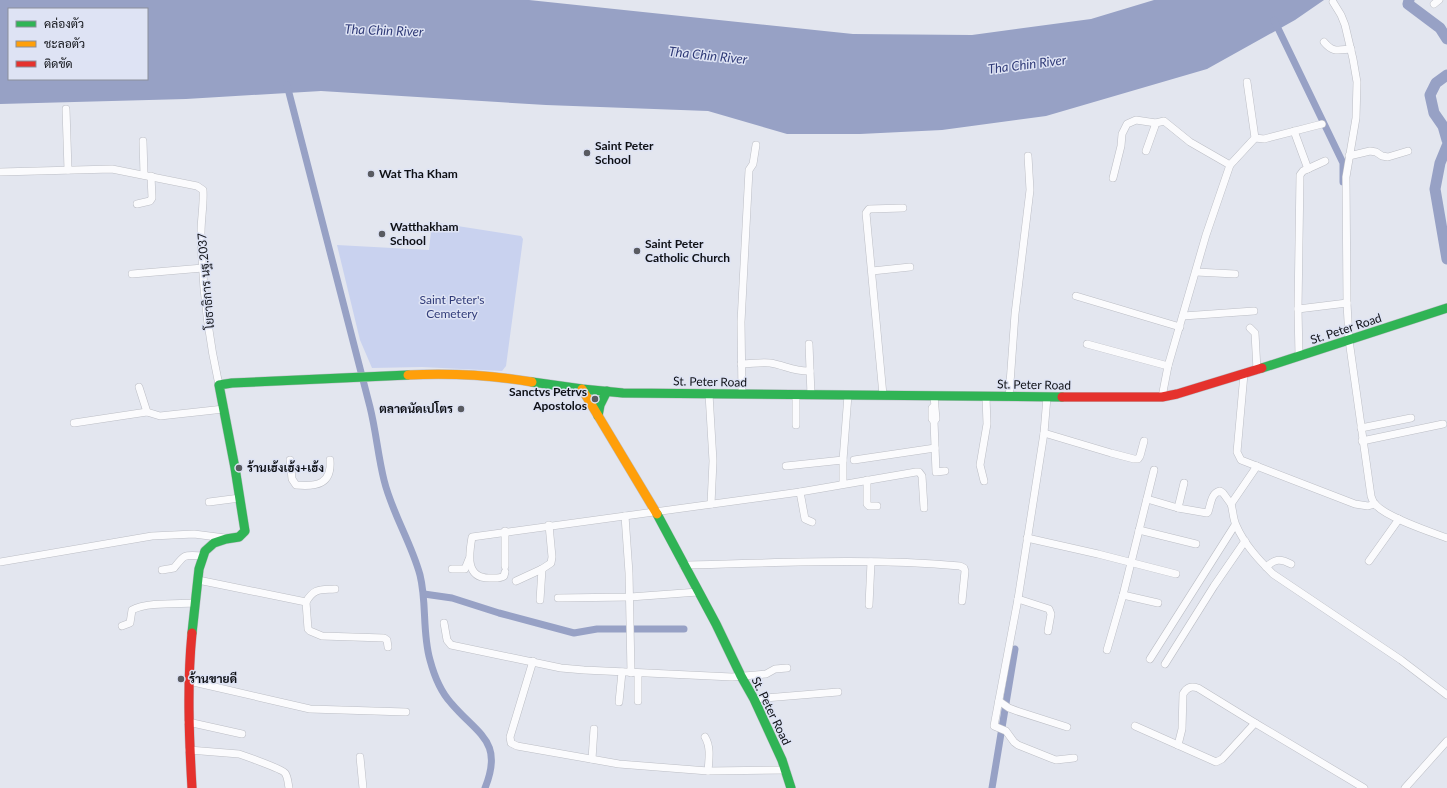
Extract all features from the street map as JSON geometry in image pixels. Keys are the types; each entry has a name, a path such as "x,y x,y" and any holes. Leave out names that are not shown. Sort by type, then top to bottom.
{"street":[{"path":"1333,2 1341,15 1351,49 1357,82 1357,104 1346,177 1347,303 1349,340 1362,441 1371,496 1375,504 1381,509 1399,519 1447,538"},
{"path":"1324,42 1330,49 1333,50 1351,49"},
{"path":"1247,82 1255,138"},
{"path":"66,109 68,170"},
{"path":"1113,178 1121,146 1122,134 1127,124 1136,120 1156,123 1160,121 1167,122 1190,142 1230,165"},
{"path":"1146,151 1156,123"},
{"path":"1255,138 1264,139 1322,124"},
{"path":"1294,131 1308,169"},
{"path":"1162,397 1168,366 1230,165 1255,138"},
{"path":"137,204 150,201 152,198 147,176 143,141"},
{"path":"742,394 741,322 749,170 753,164 756,145"},
{"path":"1349,156 1370,151 1388,157 1408,151"},
{"path":"1009,397 1014,314 1030,190 1028,156"},
{"path":"1299,356 1299,179 1300,173 1325,161"},
{"name":"โยธาธิการ นฐ.2037","path":"0,172 112,169 197,186 203,190 201,232 203,268 214,359 219,385"},
{"path":"883,395 866,213 869,209 903,208"},
{"path":"872,271 910,267"},
{"path":"132,274 203,268"},
{"path":"1196,272 1235,274"},
{"path":"1076,296 1180,327"},
{"path":"1298,309 1347,303"},
{"name":"St. Peter Road","path":"582,390 709,394 1162,397 1257,370 1444,309"},
{"path":"1183,316 1254,311"},
{"path":"1250,328 1255,332 1257,370"},
{"path":"809,344 811,394"},
{"path":"1088,344 1168,366"},
{"path":"741,364 768,363 790,370 810,371"},
{"path":"0,562 152,536 194,534 239,538 245,531 219,385 232,383 434,374 501,377 582,390"},
{"path":"1244,374 1237,452 1241,460 1356,504 1368,506 1375,504"},
{"path":"139,387 147,412"},
{"name":"St. Peter Road","path":"582,390 655,511 683,566 716,624 741,676 754,699 786,770 791,788"},
{"path":"598,416 600,406 607,391"},
{"path":"709,394 713,461 711,504"},
{"path":"796,394 796,425"},
{"path":"843,484 843,460 848,395"},
{"path":"934,396 934,406 936,408 936,419 934,420 936,472 945,471"},
{"path":"984,482 980,465 987,424 986,397"},
{"path":"1047,397 1044,433 1018,599 1000,702 994,726 1006,731 1018,745 1056,760 1074,758"},
{"path":"74,423 147,412 160,416 224,409"},
{"path":"1361,428 1410,418"},
{"path":"1362,441 1443,424"},
{"path":"1044,433 1134,459 1140,456 1144,441"},
{"path":"854,460 935,448"},
{"path":"290,460 294,482 296,485 301,486 320,484 324,481 330,470 330,460"},
{"path":"786,466 843,460"},
{"path":"1231,504 1257,466"},
{"path":"1107,650 1140,530 1154,470"},
{"path":"452,569 465,569 469,558 472,537 505,531 800,492 919,472 922,476 924,508"},
{"path":"867,480 867,504 869,506 877,506"},
{"path":"1178,508 1184,483"},
{"path":"1147,499 1178,508 1207,513 1213,496 1217,491 1220,491 1231,504 1236,525 1245,541 1273,574 1401,660 1447,695"},
{"path":"800,492 805,519 812,522"},
{"path":"209,502 240,498"},
{"path":"625,516 629,572 630,635 638,701"},
{"path":"1369,561 1399,519"},
{"path":"516,581 549,565 552,557 549,525"},
{"path":"1150,659 1236,525"},
{"path":"1140,530 1196,544"},
{"path":"469,558 472,570 482,578 500,578 504,576 505,531"},
{"path":"192,788 188,722 189,681 199,569 202,556 211,544 230,538"},
{"path":"1027,538 1176,574"},
{"path":"1165,664 1214,586 1245,541"},
{"path":"162,570 174,568 182,558 187,555 202,556"},
{"path":"1266,567 1276,560 1291,564"},
{"path":"683,566 821,562 871,562 960,566 964,568 966,578 962,601"},
{"path":"869,605 871,562"},
{"path":"540,600 542,569"},
{"path":"198,580 306,602"},
{"path":"335,589 318,590 311,594 306,602 308,629 322,636 384,638 387,640 388,647"},
{"path":"558,598 630,597 698,592"},
{"path":"1123,595 1158,603"},
{"path":"1018,599 1048,609 1051,614 1048,631"},
{"path":"122,626 130,623 132,610 137,607 145,605 195,603"},
{"path":"444,623 447,640 451,644 561,668 635,673 741,676 766,674 775,669 787,668"},
{"path":"533,661 510,737 511,743 517,746 620,764 708,771 786,770"},
{"path":"619,702 622,672"},
{"path":"189,681 310,709 406,712"},
{"path":"1178,745 1182,729 1183,694 1189,687 1194,687 1364,788"},
{"path":"754,699 838,692"},
{"path":"1000,702 1009,708 1067,727"},
{"path":"188,722 242,734"},
{"path":"1135,726 1216,762 1222,758 1255,723"},
{"path":"592,759 594,729"},
{"path":"705,737 709,743 708,771"},
{"path":"1405,788 1447,741"},
{"path":"189,750 239,754 246,756 283,771 287,777 289,788"},
{"path":"360,757 363,788"}],"green space":[{"name":"Saint Peter's Cemetery","path":"432,222 521,236 523,239 506,366 502,371 422,367 372,368 360,340 337,245 429,250"}],"water":[{"name":"Tha Chin River","path":"0,0 529,0 853,34 972,35 1091,19 1154,0 1324,0 1295,20 1207,69 1046,116 942,130 860,134 787,134 708,111 546,105 321,91 186,99 0,104"}],"waterway":[{"path":"1409,0 1408,4 1440,28 1447,39"},
{"path":"1274,20 1343,163 1343,182"},
{"path":"1447,75 1436,83 1430,95 1434,113 1443,126 1447,140"},
{"path":"287,85 370,407 387,492 412,551 420,575 426,639 430,660 444,694 479,732 490,749 492,759 485,788"},
{"path":"1447,146 1440,163 1435,189 1447,259"},
{"path":"424,594 452,598 499,613 574,633 597,629 684,629"},
{"path":"992,788 1015,649"}],"traffic: fast":[{"path":"1262,368 1447,308"},
{"path":"192,633 199,569 205,551 214,543 239,537 245,531 235,468 219,385 232,383 408,375"},
{"path":"532,382 623,393 1062,397"},
{"path":"598,416 600,405 607,391"},
{"path":"657,514 754,699 782,760 791,788"}],"traffic: slow":[{"path":"408,375 470,375 532,382"},
{"path":"582,389 657,514"}],"traffic: jam":[{"path":"1062,397 1162,397 1177,394 1262,368"},
{"path":"192,633 189,671 192,788"}],"place":[{"name":"Saint Peter School","path":"587,153"},
{"name":"Wat Tha Kham","path":"371,174"},
{"name":"Watthakham School","path":"382,234"},
{"name":"Saint Peter Catholic Church","path":"637,251"},
{"name":"Sanctvs Petrvs Apostolos","path":"595,399"},
{"name":"ตลาดนัดเปโตร","path":"461,409"},
{"name":"ร้านเฮ้งเฮ้ง+เฮ้ง","path":"239,468"},
{"name":"ร้านขายดี","path":"181,679"}]}
